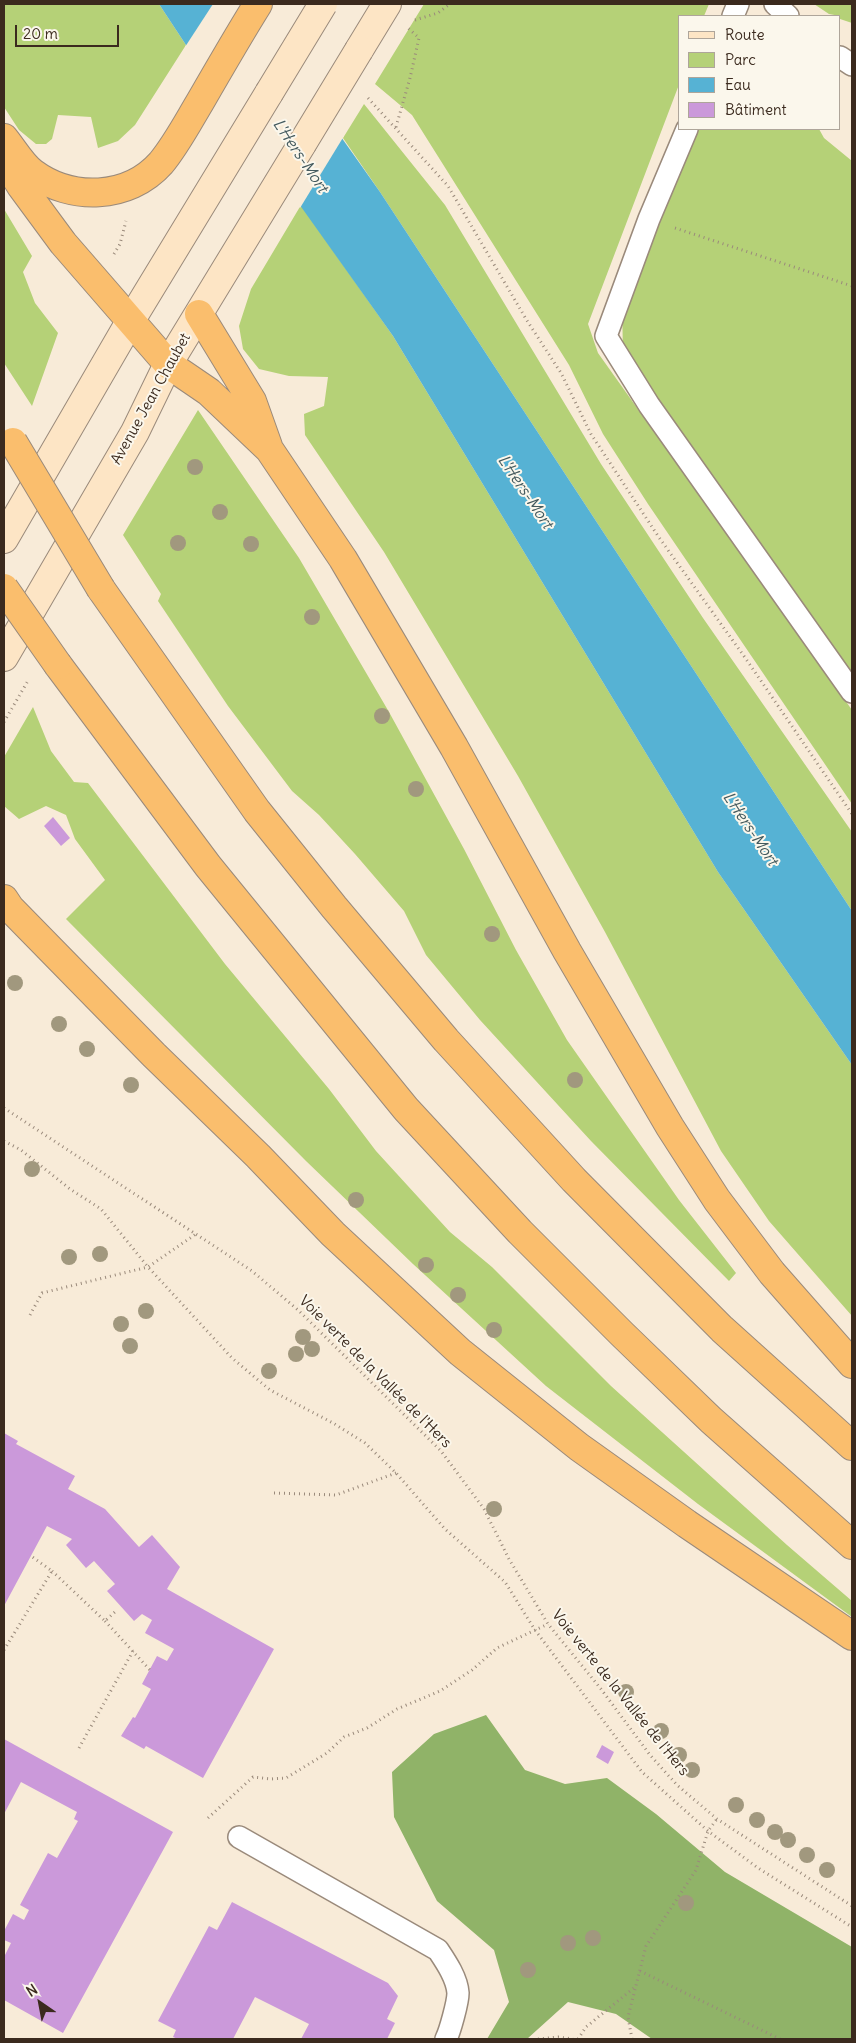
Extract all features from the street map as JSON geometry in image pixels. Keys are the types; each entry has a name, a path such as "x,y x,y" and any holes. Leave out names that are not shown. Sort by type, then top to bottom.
{"highway":[{"path":"4,138 31,172 55,186 78,192 96,193 132,185 160,163 180,135 258,4"},
{"path":"4,159 21,186 63,243 168,364 209,392 269,449 343,559 449,738 568,951 670,1127 717,1200 772,1273 852,1364"},
{"path":"199,314 252,401 269,449"},
{"path":"8,436 101,589 257,811 334,907 446,1040 574,1180 722,1330 852,1446"},
{"path":"4,588 58,665 208,866 406,1109 520,1232 622,1334 711,1420 852,1545"},
{"path":"6,904 154,1055 258,1156 332,1234 460,1352 579,1448 852,1636"}],"main road":[{"path":"4,539 131,320 323,4"},
{"name":"Avenue Jean Chaubet","path":"4,657 135,432 168,364 359,50 396,14"}],"lane":[{"path":"775,4 787,15"},
{"path":"841,58 852,65"},
{"path":"687,130 649,219 606,336 649,405 852,692"},
{"path":"239,1837 438,1950 449,1968 458,1993 450,2032 446,2039"}],"path":[{"path":"396,14 419,38 396,128"},
{"path":"366,97 448,186 526,319 561,373 591,434 658,536 852,814"},
{"path":"98,282 120,244 126,226 126,213 120,188"},
{"path":"649,219 852,286"},
{"name":"Voie verte de la Vallée de l'Hers","path":"4,1108 252,1271 298,1310 440,1451 484,1510 509,1559 548,1624 601,1689 650,1755 677,1784 717,1819 852,1906"},
{"path":"4,1141 21,1150 70,1189 101,1209 148,1267 232,1358 270,1390 334,1423 365,1443 396,1473 445,1529 504,1582 534,1630 642,1772 708,1831 758,1868 852,1927"},
{"path":"30,1315 42,1293 148,1267 196,1234"},
{"path":"274,1493 336,1495 396,1473"},
{"path":"31,1556 52,1571 105,1621 150,1670"},
{"path":"4,1650 52,1571"},
{"path":"105,1621 117,1610"},
{"path":"208,1818 253,1777 286,1778 327,1753 344,1737 367,1728 397,1709 440,1691 472,1670 497,1648 548,1624"},
{"path":"79,1748 133,1651"},
{"path":"632,2039 628,2017 646,1946 696,1870 708,1831 717,1819"},
{"path":"640,1971 780,2039"},
{"path":"578,2039 586,2027 636,1986"},
{"path":"538,2039 558,2036 573,2039"}],"green space":[{"path":"4,4 159,4 186,45 135,125 118,141 98,148 91,117 58,115 52,139 46,144 36,144 19,130 4,107"},
{"path":"424,4 709,4 704,15 678,15 678,87 588,324 598,353 852,710 852,804 648,504 603,434 569,365 412,115 375,84"},
{"path":"814,4 852,4 852,23 841,19 841,15 829,14"},
{"path":"364,104 445,205 601,464 703,618 852,832 852,911 343,138"},
{"path":"695,130 820,130 824,138 852,161 852,682 623,359 622,297"},
{"path":"301,205 393,336 718,872 852,1065 852,1316 769,1221 721,1151 605,932 518,776 384,552 305,435 304,414 324,406 328,377 289,376 259,369 243,349 239,326 251,289"},
{"path":"4,209 32,256 23,272 35,303 58,333 32,406 4,363"},
{"path":"198,410 299,558 389,712 464,849 516,950 567,1040 679,1200 736,1273 729,1281 591,1141 480,1020 426,955 404,911 319,815 292,791 228,706 158,601 161,594 123,535"},
{"path":"33,707 51,751 74,782 88,783 225,964 329,1089 376,1151 450,1232 492,1267 611,1386 852,1601 852,1617 698,1504 546,1386 413,1264 306,1161 66,919 105,880 75,839 66,815 46,806 19,819 4,806 4,757"},
{"path":"486,1715 525,1770 565,1784 607,1778 656,1814 725,1872 852,1947 852,2039 652,2039 616,2014 568,2002 527,2039 487,2039 509,2002 494,1950 437,1901 394,1817 392,1772 434,1734"}],"water":[{"name":"L'Hers-Mort","path":"159,4 247,4 380,192 852,911 852,1065 718,872 393,336 186,45"}],"pier":[{"path":"213,4 250,4 344,136 300,208 185,47"}],"building":[{"path":"53,817 70,838 61,846 44,826"},
{"path":"4,1433 18,1441 16,1444 75,1476 68,1489 105,1509 139,1547 152,1535 180,1567 167,1589 274,1649 203,1778 146,1746 144,1749 121,1736 133,1717 135,1718 151,1689 142,1684 157,1656 167,1661 174,1649 145,1633 152,1620 142,1614 134,1621 107,1591 115,1584 94,1561 86,1568 66,1545 72,1539 47,1526 4,1606"},
{"path":"4,1739 173,1832 63,2033 4,2000 4,1957 11,1943 4,1940 4,1931 13,1914 24,1920 29,1910 20,1905 48,1853 57,1858 78,1821 74,1819 77,1812 21,1782 4,1814"},
{"path":"602,1745 614,1752 608,1764 596,1757"},
{"path":"232,1902 388,1983 398,1996 387,2019 395,2023 387,2039 301,2039 309,2024 255,1997 233,2039 178,2039 173,2037 176,2030 158,2021 209,1926 217,1930"}]}
